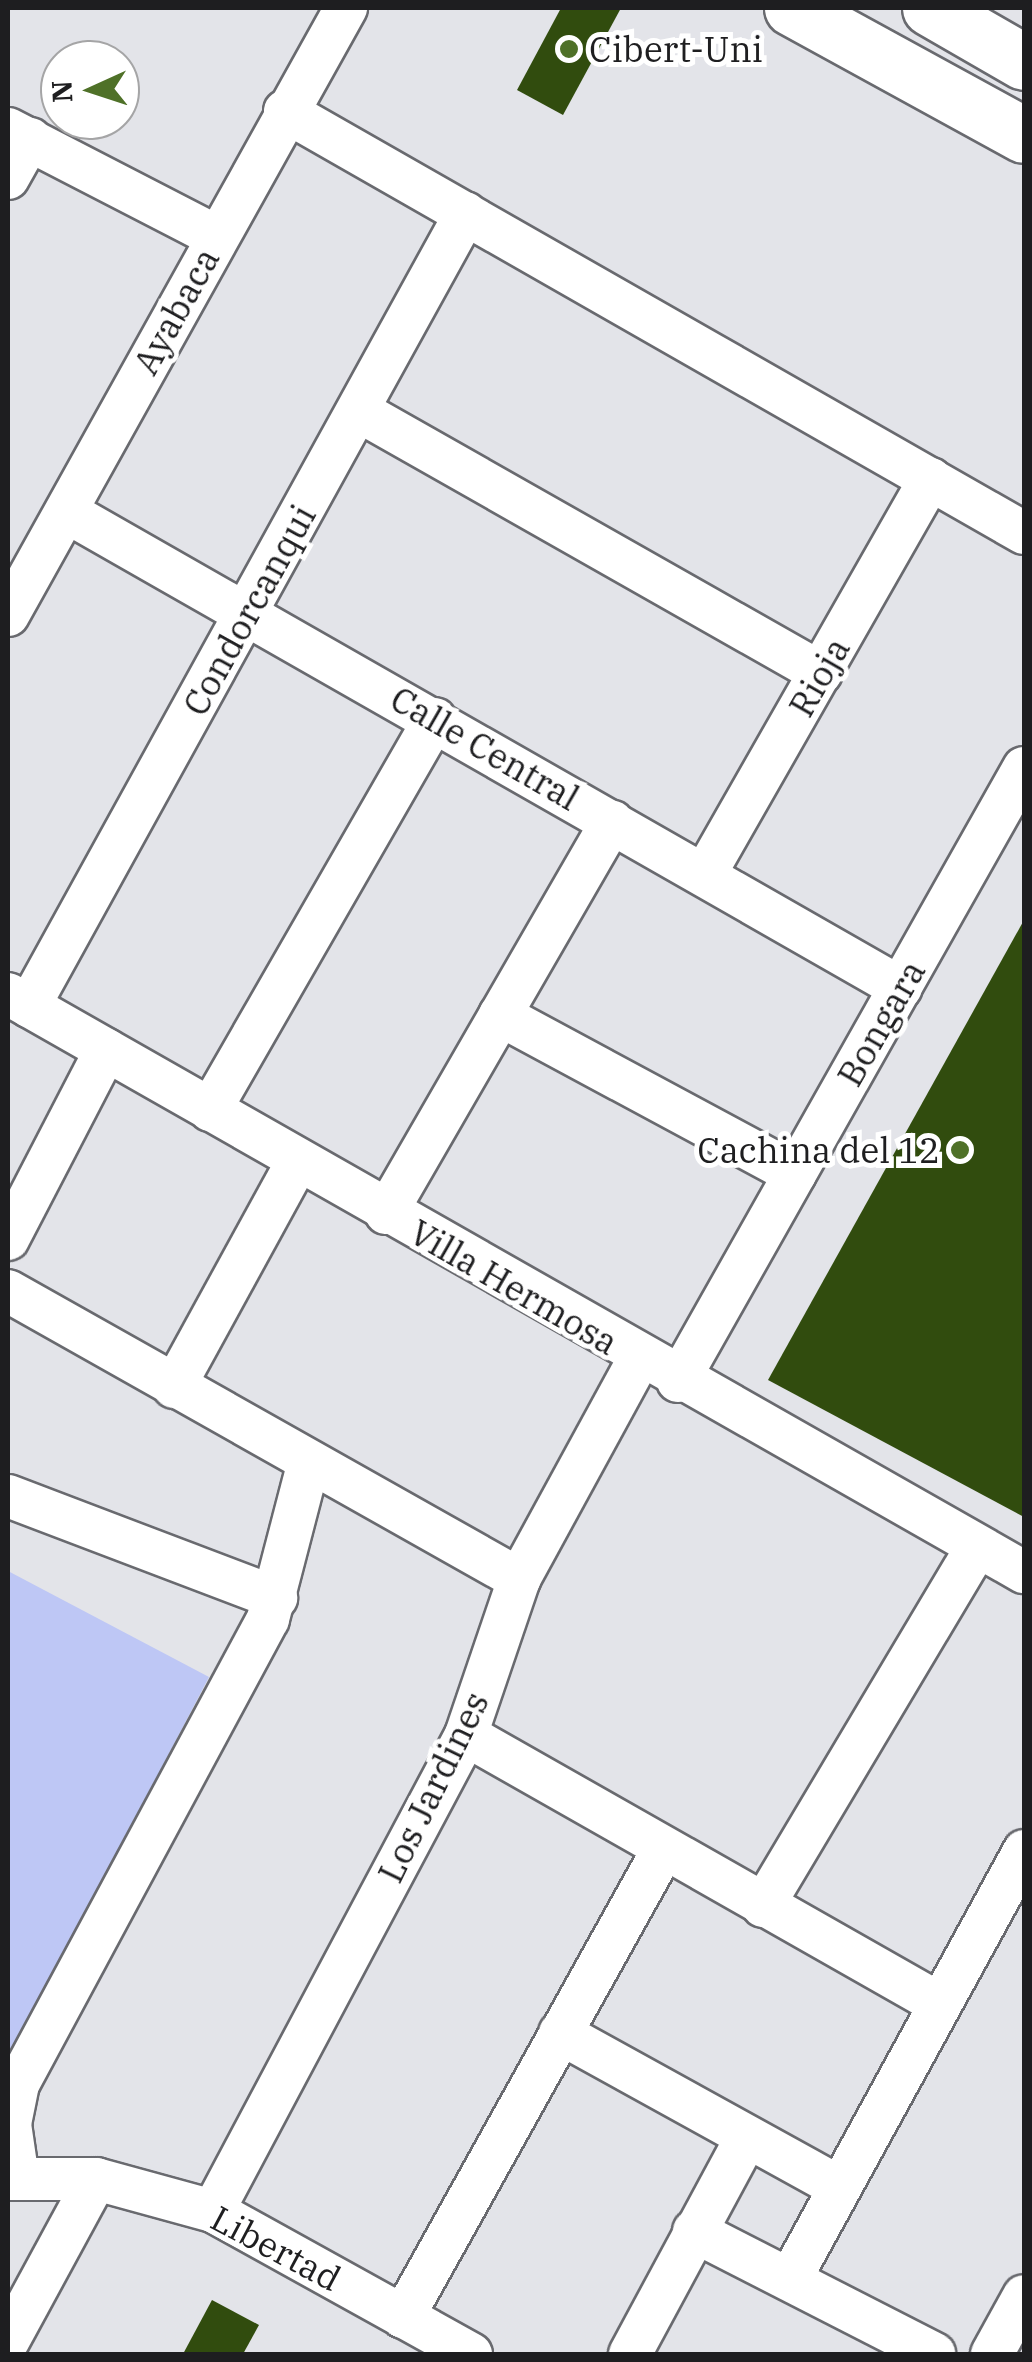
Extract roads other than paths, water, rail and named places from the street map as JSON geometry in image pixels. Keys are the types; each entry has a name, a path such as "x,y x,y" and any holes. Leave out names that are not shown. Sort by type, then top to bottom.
{"main road":[{"path":"792,8 1024,135"},
{"path":"930,8 1024,62"}],"street":[{"name":"Ayabaca","path":"8,615 19,567 67,512 339,10"},
{"path":"285,111 1024,533"},
{"path":"8,178 19,134 216,238"},
{"name":"Condorcanqui","path":"18,1000 247,613 466,213"},
{"path":"359,411 821,674"},
{"name":"Rioja","path":"706,874 930,479"},
{"name":"Calle Central","path":"67,512 435,718 901,988"},
{"path":"210,1110 435,718"},
{"name":"Bongara","path":"678,1381 1024,768"},
{"path":"386,1213 612,822"},
{"name":"Villa Hermosa","path":"18,1000 678,1381 1024,1572"},
{"path":"500,1015 795,1174"},
{"path":"8,1239 106,1050"},
{"path":"174,1387 297,1162"},
{"path":"8,1291 308,1465 520,1579"},
{"name":"Los Jardines","path":"213,2210 466,1735 520,1579 640,1359"},
{"path":"12,2179 10,2124 18,2084 276,1598 308,1465"},
{"path":"8,1496 276,1598"},
{"path":"764,1906 977,1547"},
{"path":"466,1735 938,2003"},
{"path":"433,2340 560,2034 663,1850"},
{"path":"790,2278 1024,1850"},
{"path":"560,2034 837,2186"},
{"path":"630,2354 746,2139"},
{"name":"Libertad","path":"12,2179 96,2179 213,2210 433,2340"},
{"path":"8,2341 96,2179"},
{"path":"694,2231 934,2354"},
{"path":"992,2354 1024,2296"}],"place":[{"name":"Cibert-Uni","path":"569,49"},
{"name":"Cachina del 12","path":"960,1150"}]}
